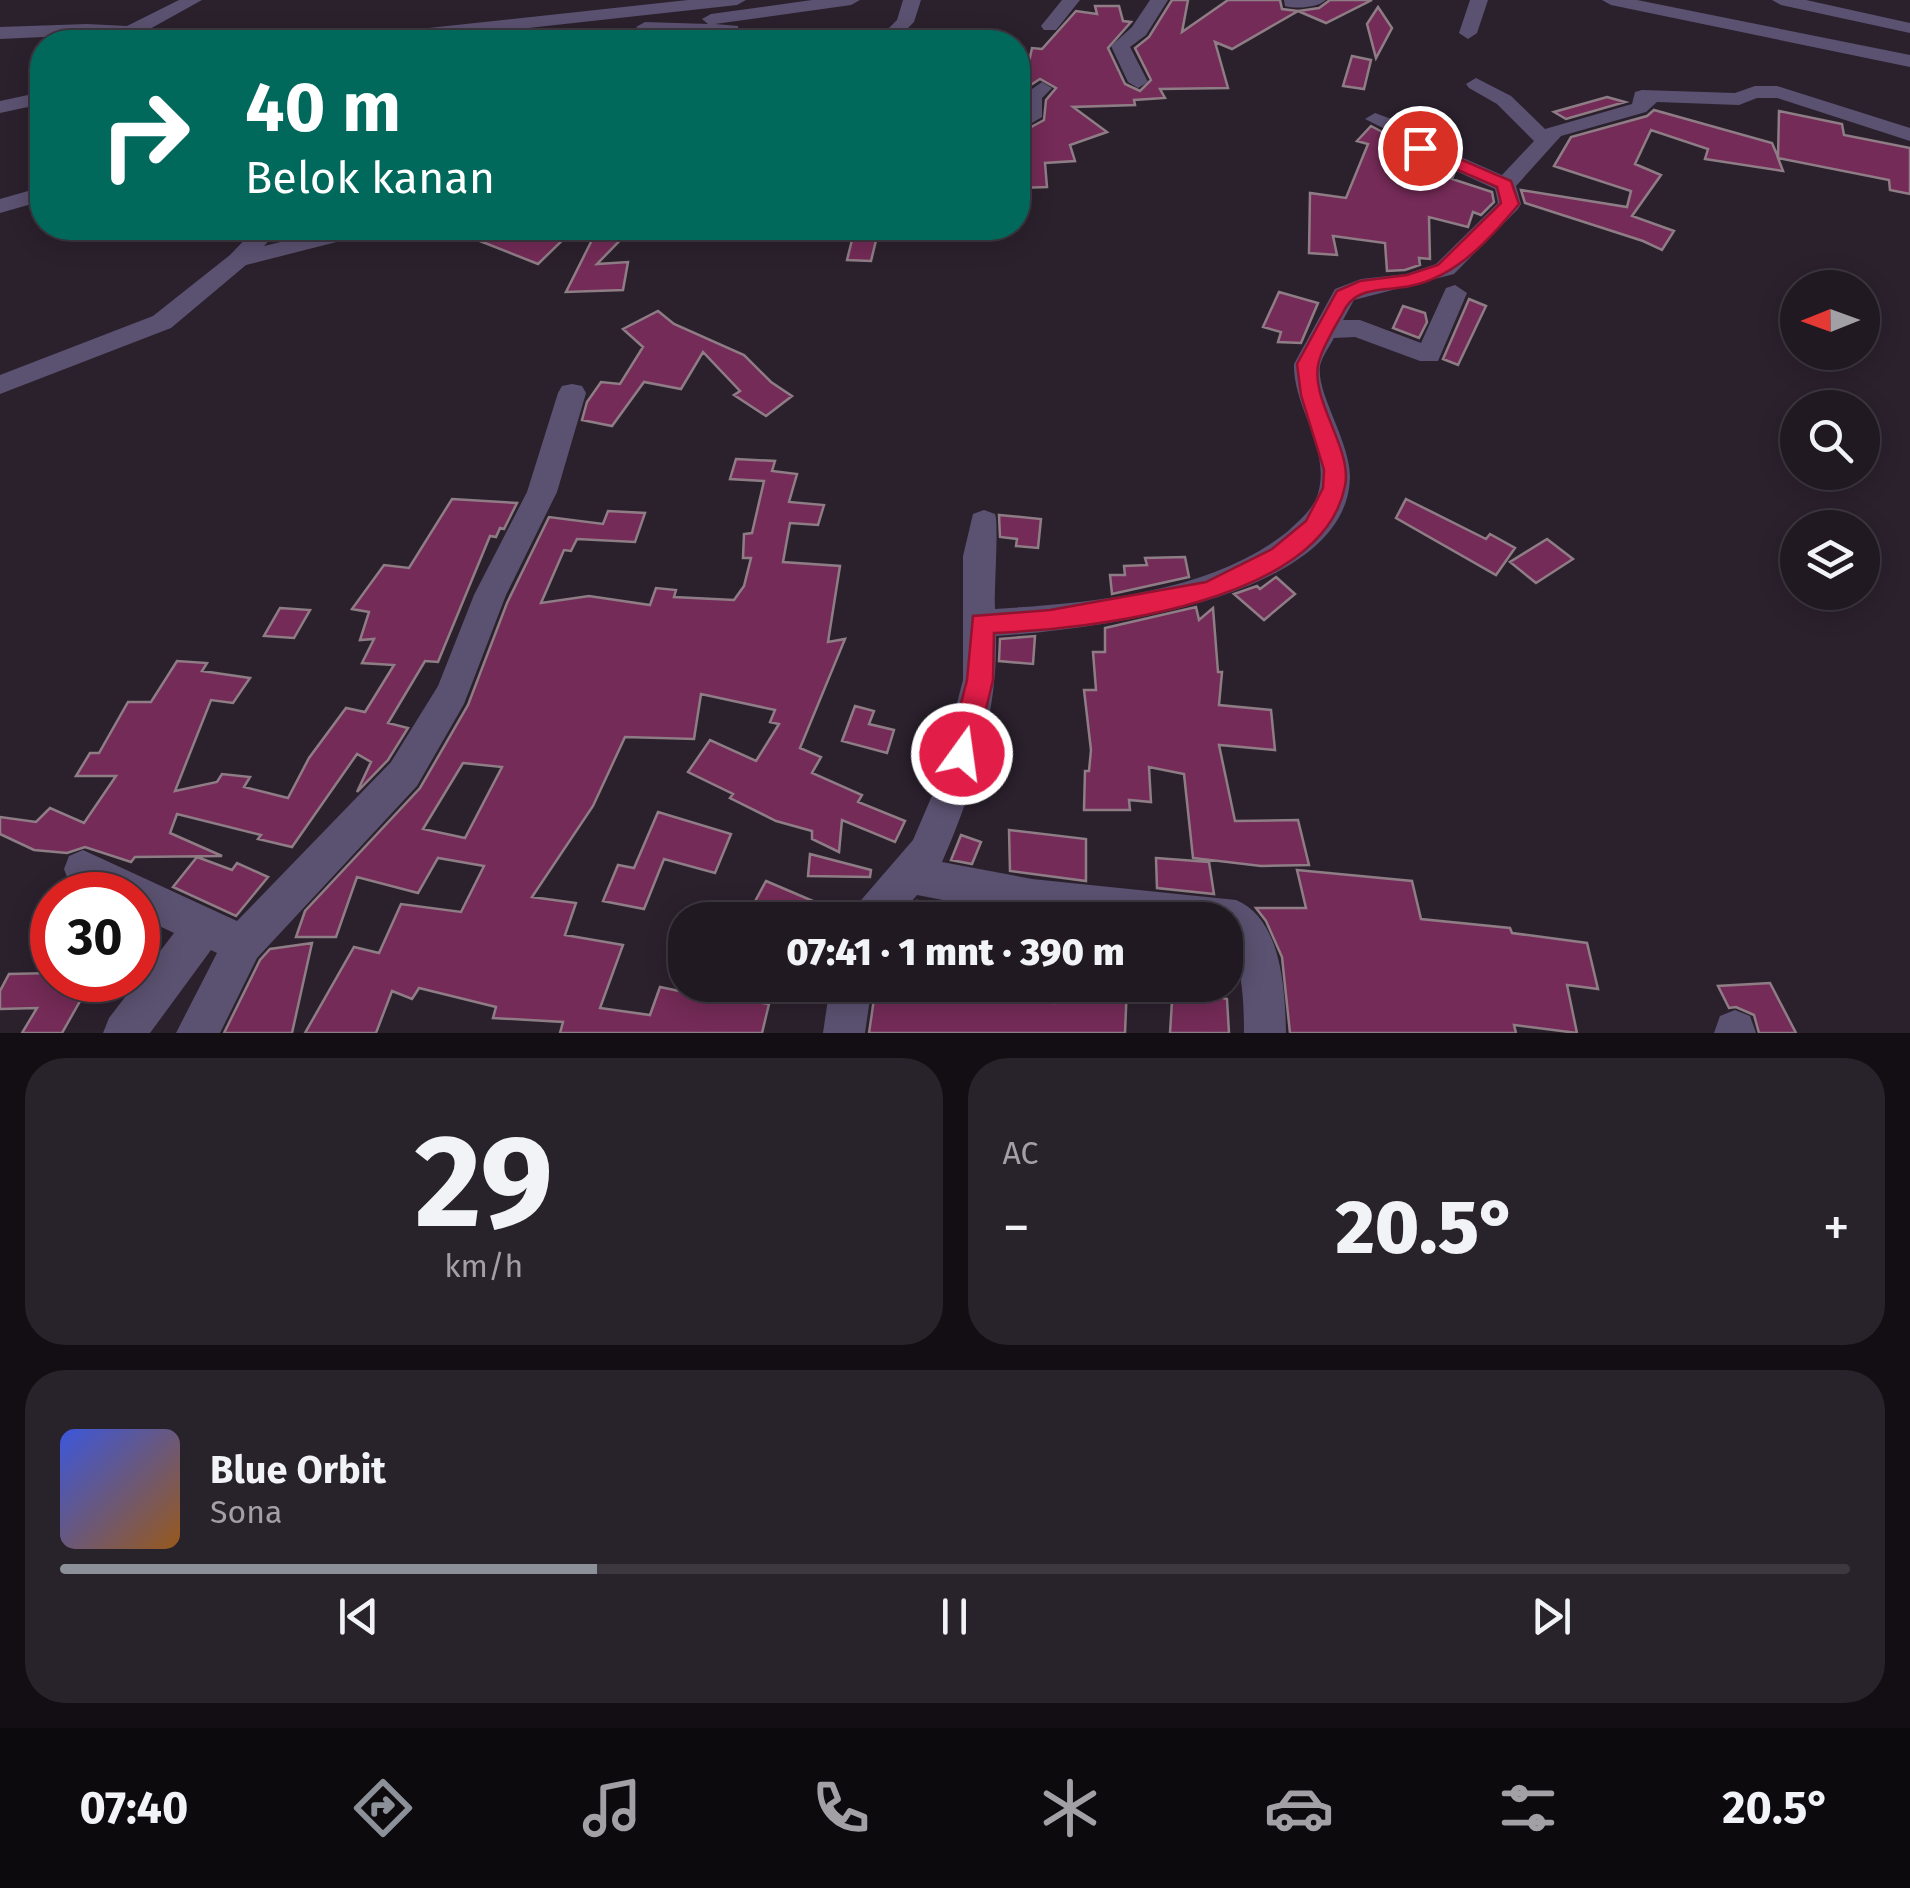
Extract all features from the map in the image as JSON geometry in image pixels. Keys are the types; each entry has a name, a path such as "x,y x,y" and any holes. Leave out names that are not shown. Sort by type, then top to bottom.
{"street":[{"path":"134,30 192,0"},
{"path":"435,30 584,8 737,0"},
{"path":"613,30 852,0"},
{"path":"897,30 905,22 912,0"},
{"path":"1050,26 1071,0"},
{"path":"1138,82 1120,46 1139,31 1159,0"},
{"path":"1290,2 1317,0"},
{"path":"1468,33 1479,0"},
{"path":"1611,0 1695,8 1910,62"},
{"path":"1781,0 1910,28"},
{"path":"646,27 673,30"},
{"path":"727,30 745,29"},
{"path":"0,33 30,32"},
{"path":"1476,84 1504,100 1544,141"},
{"path":"1505,184 1544,141 1575,124 1639,108 1649,100 1644,87 1739,100 1750,92 1773,92 1910,135"},
{"path":"1033,118 1032,96 1042,88"},
{"path":"0,108 30,101"},
{"path":"1375,119 1406,131 1400,138 1505,184"},
{"path":"982,623 1050,620 1180,598 1223,586 1280,556 1314,527 1334,488 1335,470 1307,377 1312,351 1344,295 1360,287 1409,281 1445,269 1510,204 1505,184"},
{"path":"0,206 30,197"},
{"path":"0,385 162,322 257,240"},
{"path":"238,260 317,240"},
{"path":"1327,329 1344,332 1351,326 1429,355 1439,334 1441,316 1455,293"},
{"path":"198,1033 244,944 295,893 362,814 393,789 452,693 490,595 542,492 572,393"},
{"path":"885,902 927,854 952,792 980,680 978,556 984,522"},
{"path":"83,869 89,872"},
{"path":"908,874 1032,899 1236,920 1244,928 1254,952 1265,1033"},
{"path":"160,906 244,944"},
{"path":"124,1033 204,928"},
{"path":"844,1033 849,1002"}],"building":[{"path":"1172,0 1188,0 1182,32 1228,0 1280,0 1282,9 1298,11 1232,49 1215,42 1228,88 1160,89 1165,98 1134,100 1135,105 1073,107 1107,132 1070,145 1075,161 1045,163 1047,187 1030,188 1030,126 1044,120 1046,100 1056,88 1040,79 1030,85 1032,48 1042,49 1076,11 1097,14 1095,6 1119,6 1123,21 1131,22 1108,48 1125,84 1140,91 1151,80 1135,48 1149,37"},
{"path":"1330,0 1372,0 1326,23 1298,11 1319,8"},
{"path":"1378,7 1392,28 1376,58 1367,24"},
{"path":"1352,56 1371,60 1364,89 1343,86"},
{"path":"1607,97 1625,102 1566,119 1554,112"},
{"path":"1654,110 1772,143 1778,157 1779,111 1842,124 1844,135 1910,148 1910,194 1890,190 1889,180 1778,158 1783,171 1705,159 1708,149 1651,130 1635,164 1661,175 1632,216 1674,231 1662,250 1525,203 1521,190 1627,207 1631,191 1554,166 1571,137 1647,116"},
{"path":"1371,126 1388,135 1391,145 1414,156 1412,162 1418,158 1454,174 1452,179 1492,192 1494,202 1481,215 1473,212 1468,227 1429,217 1430,259 1419,258 1420,265 1405,270 1387,271 1385,243 1333,236 1337,255 1309,253 1310,193 1346,198 1368,144 1357,141"},
{"path":"477,240 563,240 538,264"},
{"path":"592,240 620,240 597,264 628,262 623,290 566,292"},
{"path":"852,240 876,240 871,261 847,260"},
{"path":"1279,292 1318,303 1301,343 1278,342 1281,332 1263,327"},
{"path":"1469,299 1486,306 1458,365 1443,359"},
{"path":"1403,306 1425,313 1427,322 1419,338 1393,328"},
{"path":"658,311 674,324 744,355 792,396 766,416 734,395 740,391 703,352 681,389 644,382 612,426 582,420 587,402 601,382 620,384 643,347 623,329"},
{"path":"736,459 775,461 772,471 797,474 789,502 824,505 818,525 790,523 783,562 840,566 828,642 845,639 800,748 821,757 812,773 862,795 858,802 905,821 895,842 842,820 839,852 812,839 812,831 776,821 688,772 710,740 756,761 779,724 770,722 775,710 701,694 694,739 625,737 593,806 532,897 576,903 565,935 623,945 600,1008 650,1015 660,987 668,989 668,1002 769,1004 762,1033 560,1033 563,1022 493,1018 496,1007 419,988 412,999 392,991 376,1033 305,1033 354,947 379,953 401,904 461,912 484,866 438,858 418,893 357,877 336,937 296,937 305,911 420,788 468,705 507,603 549,517 603,524 608,511 645,513 635,542 577,539 571,551 564,550 541,603 589,596 650,605 656,588 676,590 674,597 734,600 744,586 751,558 743,558 744,534 752,533 764,481 730,479","holes":["463,763 502,767 465,838 423,829"]},
{"path":"452,499 517,503 504,529 500,528 496,537 490,536 438,662 425,661 388,723 408,728 388,760 357,792 371,762 357,754 292,847 177,814 170,833 222,856 135,857 131,862 85,847 67,853 34,850 0,834 0,817 36,822 50,808 84,823 116,776 76,776 90,753 99,753 128,702 151,702 177,661 207,663 202,671 250,678 233,703 211,700 175,791 217,782 222,774 250,777 244,787 288,798 309,758 346,708 365,712 394,665 362,663 374,639 360,640 369,612 352,609 384,565 409,568"},
{"path":"1406,499 1486,539 1490,534 1515,548 1496,575 1396,518"},
{"path":"999,515 1041,519 1038,548 1016,546 1017,539 1000,537"},
{"path":"1547,539 1573,559 1536,583 1510,562"},
{"path":"1185,557 1189,577 1112,594 1110,575 1125,575 1124,566 1147,565 1145,558"},
{"path":"1276,577 1295,594 1264,620 1234,594 1257,586 1260,589"},
{"path":"1196,607 1199,620 1213,608 1218,672 1222,672 1219,705 1271,710 1275,750 1219,745 1235,821 1298,820 1309,865 1261,866 1193,858 1184,774 1149,767 1151,802 1129,800 1130,810 1084,810 1085,771 1089,771 1091,750 1084,690 1096,690 1093,652 1105,652 1105,628"},
{"path":"280,608 310,610 294,638 264,636"},
{"path":"1035,636 1033,664 999,661 1000,639"},
{"path":"855,706 874,711 869,724 894,730 887,753 842,741"},
{"path":"658,812 731,834 715,873 664,859 644,909 603,901 618,865 634,868"},
{"path":"1009,830 1086,839 1086,881 1010,871"},
{"path":"961,835 981,842 972,864 951,860"},
{"path":"810,854 871,870 870,877 808,876"},
{"path":"197,857 232,870 237,863 268,877 236,916 173,887"},
{"path":"1156,858 1209,862 1214,894 1157,888"},
{"path":"1297,870 1412,881 1421,919 1510,928 1512,933 1587,943 1598,989 1567,985 1577,1033 1514,1025 1516,1033 1290,1033 1282,957 1256,908 1306,908"},
{"path":"766,881 815,902 755,902"},
{"path":"312,943 292,1033 224,1033 260,960 270,949"},
{"path":"9,974 30,974 30,1002 80,1002 62,1033 22,1033 37,1008 0,1009 0,991"},
{"path":"1770,983 1796,1033 1759,1033 1754,1015 1729,1008 1718,986"},
{"path":"874,1002 1126,1002 1125,1033 869,1033"},
{"path":"1172,1002 1227,1002 1229,1033 1170,1033"}],"route":[{"path":"962,754 980,680 982,623 1050,620 1210,591 1254,572 1314,527 1326,510 1335,470 1307,377 1307,364 1336,307 1344,295 1360,287 1409,281 1445,269 1510,204 1505,184 1420,148"}]}
